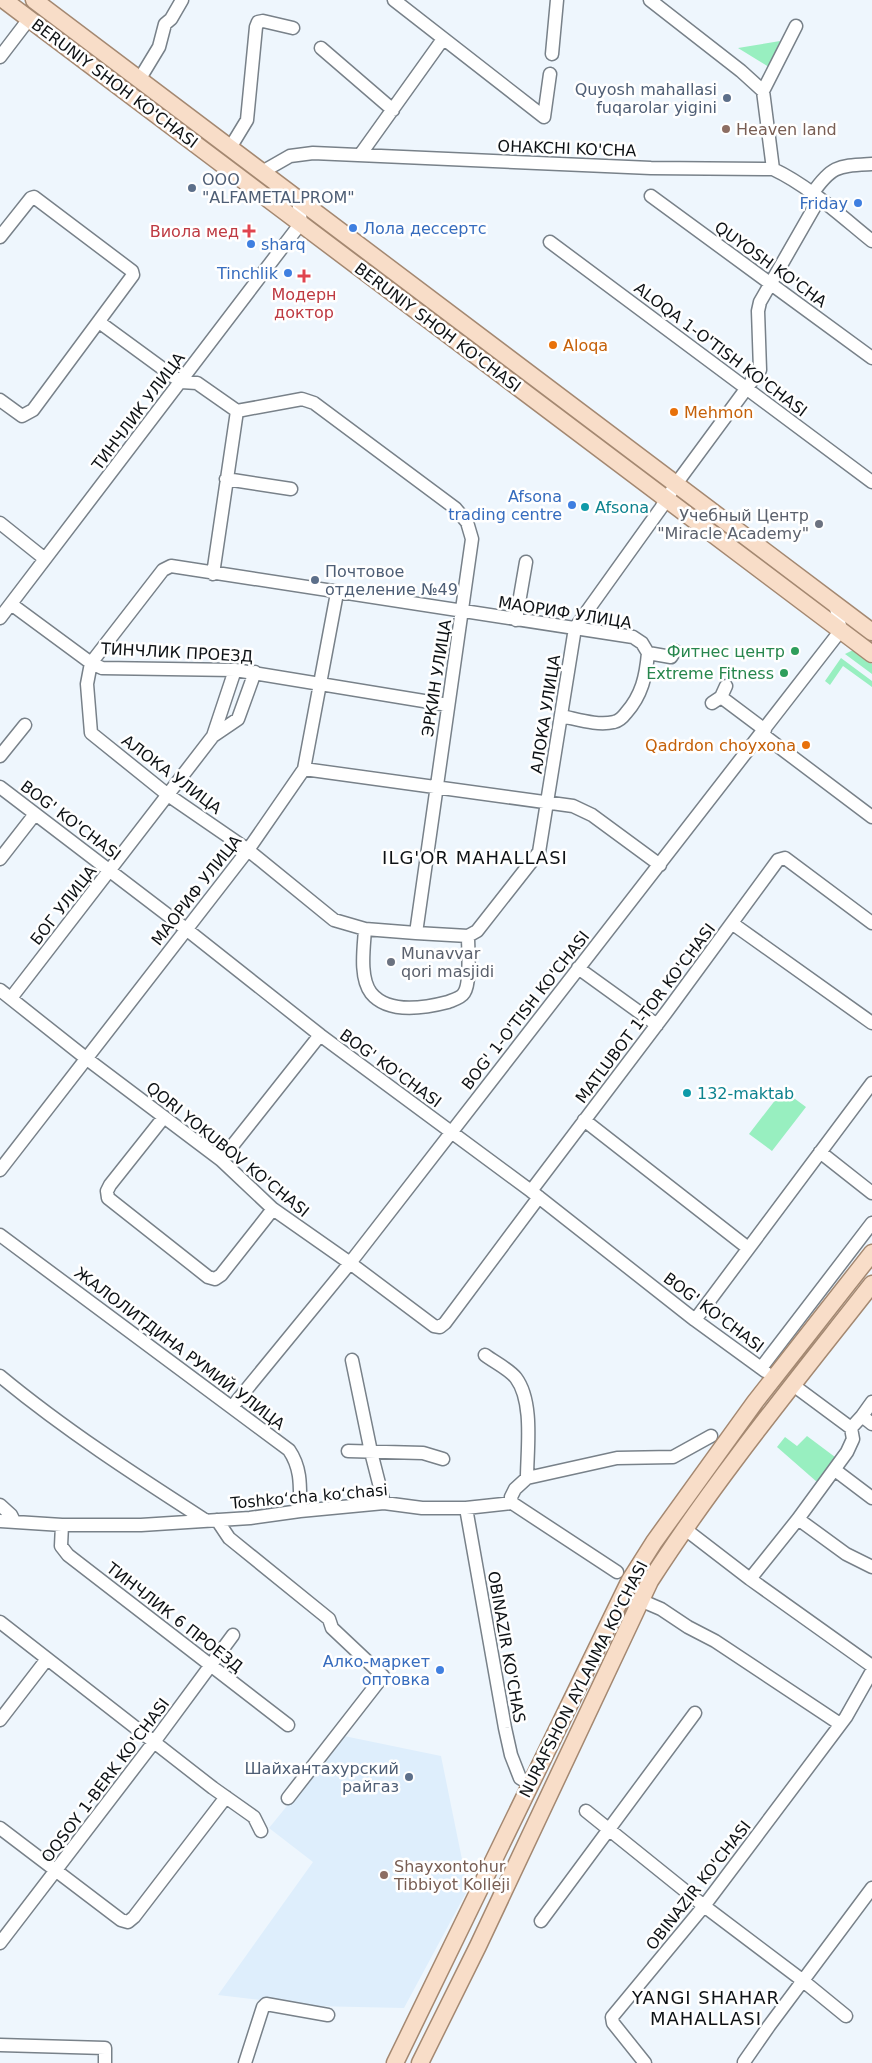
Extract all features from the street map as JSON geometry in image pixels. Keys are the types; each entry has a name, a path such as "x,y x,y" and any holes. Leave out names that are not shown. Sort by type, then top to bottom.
{"main road":[{"name":"BERUNIY SHOH KO'CHASI","path":"4,0 872,654"},
{"name":"BERUNIY SHOH KO'CHASI","path":"34,0 871,631"},
{"name":"NURAFSHON AYLANMA KO'CHASI","path":"395,2063 610,1617 642,1560 755,1402 872,1253"},
{"name":"NURAFSHON AYLANMA KO'CHASI","path":"420,2063 481,1939 650,1581 685,1528 872,1284"}],"street":[{"path":"139,80 159,47 165,24 171,19 182,0"},
{"path":"394,0 544,117 550,74"},
{"path":"552,54 557,0"},
{"path":"650,0 741,71 763,91"},
{"path":"0,57 29,19"},
{"path":"230,148 247,120 258,22 263,20 293,28"},
{"path":"796,26 763,91 773,169 815,196 872,240"},
{"path":"360,156 443,39"},
{"path":"321,48 393,110"},
{"name":"OHAKCHI KO'CHA","path":"262,172 290,156 313,153 642,168 773,169"},
{"name":"АЛОКА УЛИЦА","path":"91,664 87,684 92,733 168,794 248,850 334,920 365,929 416,933 468,936 477,931 539,852 575,628 676,484 760,370 758,311 760,302 828,173 836,168 847,165 872,164"},
{"name":"QUYOSH KO'CHA","path":"651,196 872,358"},
{"path":"0,237 34,197 132,272 132,278 29,413 22,416 0,400"},
{"path":"298,199 301,223 333,226"},
{"name":"ТИНЧЛИК УЛИЦА","path":"0,618 301,223"},
{"name":"ALOQA 1-O'TISH KO'CHASI","path":"550,242 872,482"},
{"path":"99,322 181,382 197,383 237,411 213,574"},
{"name":"ЭРКИН УЛИЦА","path":"237,411 302,399 314,403 456,508 467,522 472,539 463,612 416,933"},
{"path":"226,478 291,489"},
{"path":"0,523 45,559"},
{"path":"516,620 526,562"},
{"name":"МАОРИФ УЛИЦА","path":"91,664 167,567 171,566 213,574 633,637 642,643 648,653"},
{"name":"МАОРИФ УЛИЦА","path":"0,1170 248,850 304,768 337,593"},
{"name":"ТИНЧЛИК ПРОЕЗД","path":"11,604 91,664 102,668 254,672 319,685 448,705"},
{"path":"835,604 841,630 871,631"},
{"name":"BOG' 1-O'TISH KO'CHASI","path":"232,1408 452,1132 578,968 764,732 841,630"},
{"path":"561,716 604,724 617,722 627,712 642,690 648,653 671,657 675,651"},
{"name":"БОГ УЛИЦА","path":"11,998 213,736 235,670"},
{"name":"БОГ УЛИЦА","path":"213,736 238,720 254,672"},
{"path":"720,696 872,818"},
{"path":"0,756 25,725"},
{"path":"304,768 573,806 583,809 660,865"},
{"name":"BOG' KO'CHASI","path":"0,787 110,870 320,1035 535,1194 695,1320 763,1370 872,1222"},
{"path":"0,859 35,814"},
{"name":"MATLUBOT 1-TOR KO'CHASI","path":"440,1326 445,1323 584,1120 733,924 778,860 785,858 872,923"},
{"path":"733,924 872,1023"},
{"path":"365,929 364,968 371,993 389,1005 405,1008 425,1007 444,1003 464,994 467,986 468,936"},
{"path":"578,968 657,1025"},
{"name":"QORI YOKUBOV KO'CHASI","path":"0,990 87,1059 221,1160 273,1209 350,1262 434,1326 440,1326"},
{"path":"221,1160 320,1035"},
{"path":"695,1320 872,1083"},
{"path":"164,1117 110,1185 107,1192 108,1198 208,1277 215,1279 222,1275 273,1209"},
{"path":"584,1120 748,1248"},
{"path":"820,1152 872,1193"},
{"name":"ЖАЛОЛИТДИНА РУМИЙ УЛИЦА","path":"0,1235 289,1450 296,1460 300,1480 300,1511"},
{"path":"485,1355 516,1378 524,1396 527,1412 527,1478"},
{"path":"352,1360 371,1452 384,1502"},
{"path":"0,1376 28,1399 136,1476 211,1520 229,1538 329,1619 332,1628 383,1676 288,1798"},
{"path":"750,1579 835,1470 853,1439 850,1428 793,1385"},
{"path":"850,1428 867,1420 872,1402"},
{"path":"617,1572 512,1503 511,1497 516,1489 527,1478 616,1458 673,1457 712,1436"},
{"path":"348,1452 422,1453 442,1459"},
{"path":"835,1470 872,1498"},
{"name":"Toshkoʻcha koʻchasi","path":"0,1521 62,1525 141,1525 279,1515 384,1502 422,1508 466,1508 512,1503"},
{"path":"0,1505 11,1515 14,1521"},
{"name":"OBINAZIR KO'CHAS","path":"466,1508 511,1755 520,1778 530,1784"},
{"path":"798,1519 846,1554 872,1567"},
{"name":"ТИНЧЛИК 6 ПРОЕЗД","path":"62,1525 61,1546 68,1555 288,1725"},
{"path":"685,1528 750,1579 872,1666"},
{"path":"640,1600 661,1609 688,1627 715,1641 840,1724"},
{"path":"0,1622 254,1817 261,1831"},
{"name":"OQSOY 1-BERK KO'CHASI","path":"0,1943 56,1872 234,1635"},
{"path":"0,1720 47,1658"},
{"name":"OBINAZIR KO'CHASI","path":"644,2063 613,2023 612,2016 704,1906 840,1724 872,1671"},
{"path":"541,1921 695,1713"},
{"path":"0,1828 121,1920 128,1922 134,1917 226,1797"},
{"path":"586,1811 704,1906 802,1980 846,2016"},
{"path":"744,2062 802,1980 872,1888"},
{"path":"245,2063 266,2004 328,2015"},
{"path":"0,2045 105,2048 105,2063"}],"shaded area":[{"name":"Shayxontohur Tibbiyot Kolleji","path":"344,1736 441,1756 468,1889 404,2008 312,2006 218,1995 313,1862 269,1828"}],"green space":[{"path":"780,41 769,67 738,48"},
{"path":"853,650 872,664 872,674 845,654"},
{"path":"841,658 872,681 872,687 843,666 830,685 825,681"},
{"path":"783,1090 806,1107 772,1151 749,1134"},
{"path":"807,1436 835,1457 817,1482 777,1447 785,1437 797,1446"}],"place":[{"name":"Quyosh mahallasi fuqarolar yigini","path":"727,98"},
{"name":"Heaven land","path":"726,129"},
{"name":"OOO \"ALFAMETALPROM\"","path":"192,188"},
{"name":"Friday","path":"858,203"},
{"name":"Лола дессертс","path":"353,228"},
{"name":"Виола мед","path":"249,231"},
{"name":"sharq","path":"251,244"},
{"name":"Tinchlik","path":"288,273"},
{"name":"Модерн доктор","path":"304,276"},
{"name":"Aloqa","path":"553,345"},
{"name":"Mehmon","path":"674,412"},
{"name":"Afsona trading centre","path":"572,505"},
{"name":"Afsona","path":"585,507"},
{"name":"Учебный Центр \"Miracle Academy\"","path":"819,524"},
{"name":"Почтовое отделение №49","path":"315,580"},
{"name":"Фитнес центр","path":"795,651"},
{"name":"Extreme Fitness","path":"784,673"},
{"name":"Qadrdon choyxona","path":"806,745"},
{"name":"Munavvar qori masjidi","path":"391,962"},
{"name":"132-maktab","path":"687,1093"},
{"name":"Алко-маркет оптовка","path":"440,1670"},
{"name":"Шайхантахурский райгаз","path":"409,1777"},
{"name":"Shayxontohur Tibbiyot Kolleji","path":"384,1875"}],"district":[{"name":"ILG'OR MAHALLASI","path":"475,858"},
{"name":"YANGI SHAHAR MAHALLASI","path":"706,2008"}]}
